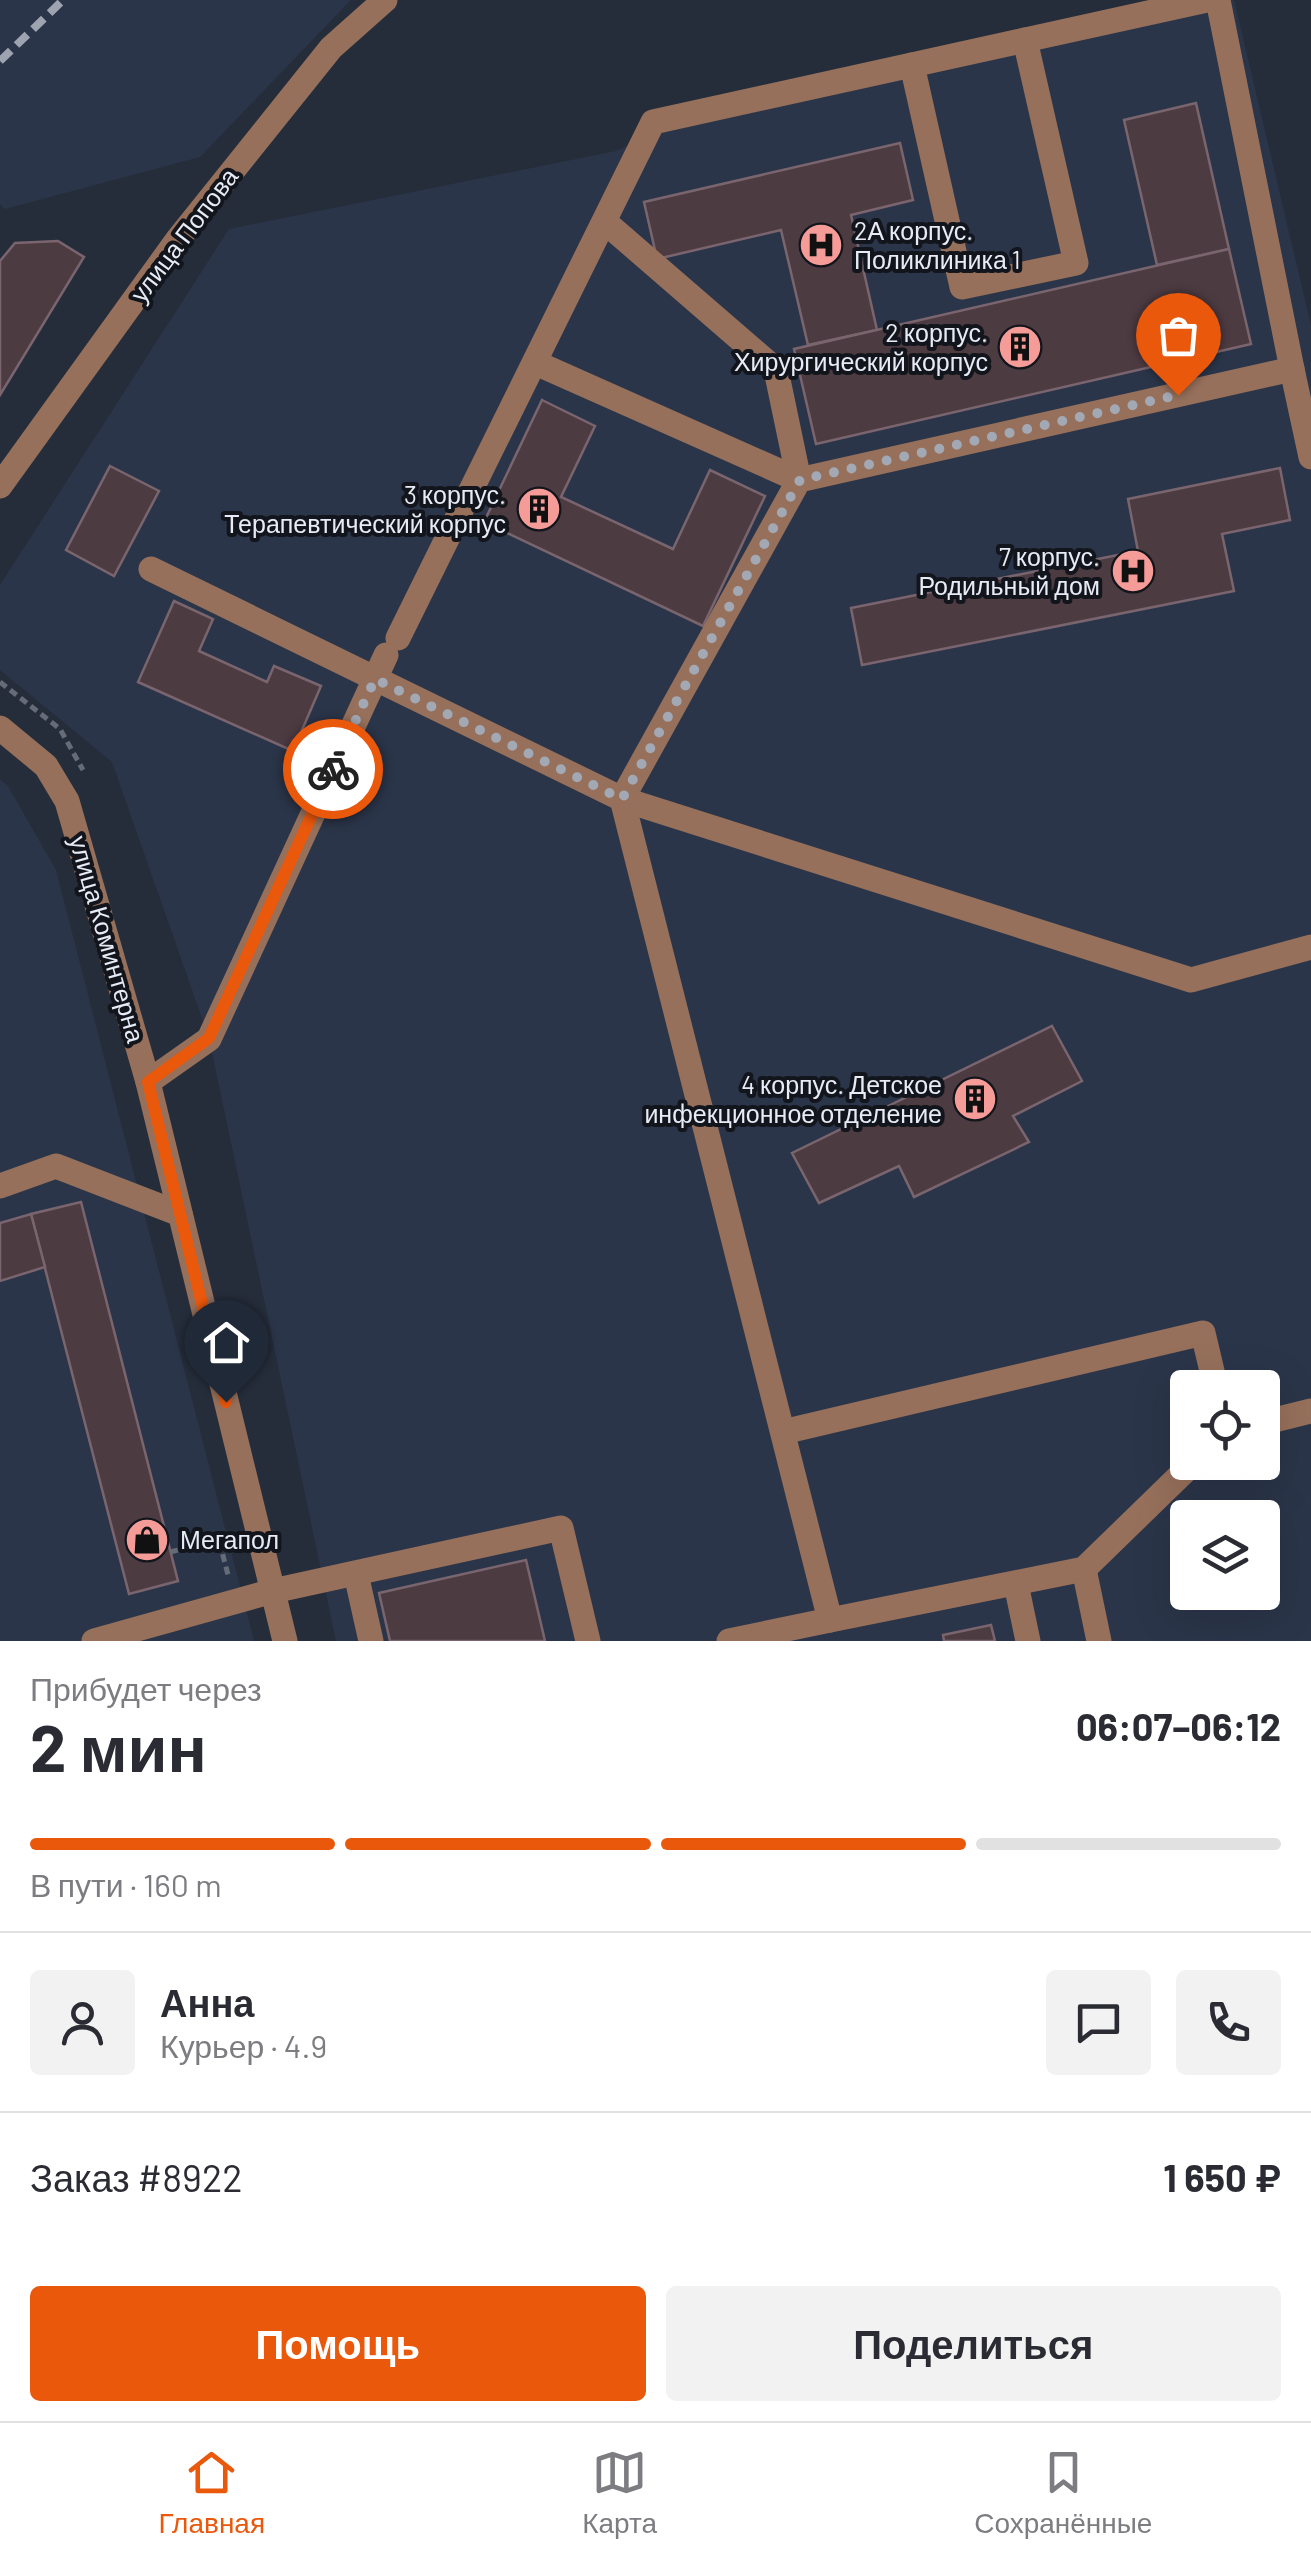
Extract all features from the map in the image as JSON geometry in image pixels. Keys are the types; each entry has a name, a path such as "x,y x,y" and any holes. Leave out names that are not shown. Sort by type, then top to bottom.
{"street":[{"name":"улица Попова","path":"0,486 178,239 331,48 385,0"},
{"path":"163,1076 209,1038 375,679 536,364 653,122 1207,0"},
{"path":"1218,0 1311,457"},
{"path":"1230,0 1239,0"},
{"path":"912,65 962,287 1076,263 1025,40"},
{"path":"605,222 776,370 800,480 622,799 830,1620"},
{"path":"536,364 800,480 1292,369"},
{"path":"151,569 622,799 1191,980 1311,948"},
{"name":"улица Коминтерна","path":"0,728 46,766 67,801 163,1076 185,1208 285,1641"},
{"path":"0,1186 56,1166 185,1208"},
{"path":"783,1432 1203,1333 1212,1370"},
{"path":"1280,1419 1311,1412"},
{"path":"730,1641 1084,1570 1176,1480"},
{"path":"94,1641 273,1592 561,1528 588,1641"},
{"path":"1084,1570 1099,1641"},
{"path":"356,1574 371,1641"},
{"path":"1016,1584 1028,1641"}],"shaded area":[{"path":"0,0 351,0 200,157 5,209 0,204"},
{"path":"1158,0 1234,0 1311,325 1311,1641 336,1641 209,1038 112,762 0,670 0,585 229,229 616,151 736,95"},
{"path":"0,780 8,786 56,870 254,1641 0,1641"}],"building":[{"path":"1196,103 1229,249 1157,265 1124,120"},
{"name":"2А корпус. Поликлиника 1","path":"900,143 913,200 851,215 877,330 808,345 781,230 657,259 644,202"},
{"path":"58,241 84,257 0,395 0,261 15,243"},
{"name":"2 корпус. Хирургический корпус","path":"1229,249 1251,344 816,444 794,349"},
{"name":"3 корпус. Терапевтический корпус","path":"542,400 595,426 561,497 673,549 710,470 765,496 703,626 484,522"},
{"path":"110,466 159,491 114,576 66,550"},
{"name":"7 корпус. Родильный дом","path":"1280,468 1290,520 1222,534 1234,591 862,665 851,608 1138,551 1128,499"},
{"path":"174,601 213,619 199,651 267,682 274,666 321,686 293,751 138,682"},
{"name":"4 корпус. Детское инфекционное отделение","path":"1052,1026 1082,1081 1013,1116 1029,1142 914,1197 899,1166 819,1203 792,1153"},
{"path":"81,1202 178,1581 129,1594 31,1214"},
{"path":"31,1214 45,1267 0,1281 0,1223"},
{"path":"526,1560 545,1641 390,1641 379,1593"},
{"path":"991,1625 995,1641 944,1641 943,1635"}],"railway":[{"path":"0,61 63,0"}],"way so far":[{"path":"333,769 375,679 622,799 800,480 1178,395"}],"place":[{"name":"2А корпус. Поликлиника 1","path":"821,245"},
{"name":"2 корпус. Хирургический корпус","path":"1020,347"},
{"name":"3 корпус. Терапевтический корпус","path":"539,509"},
{"name":"7 корпус. Родильный дом","path":"1133,571"},
{"name":"4 корпус. Детское инфекционное отделение","path":"975,1099"},
{"name":"Мегапол","path":"147,1540"}],"route":[{"path":"226,1402 148,1082 209,1038 333,769"}]}
